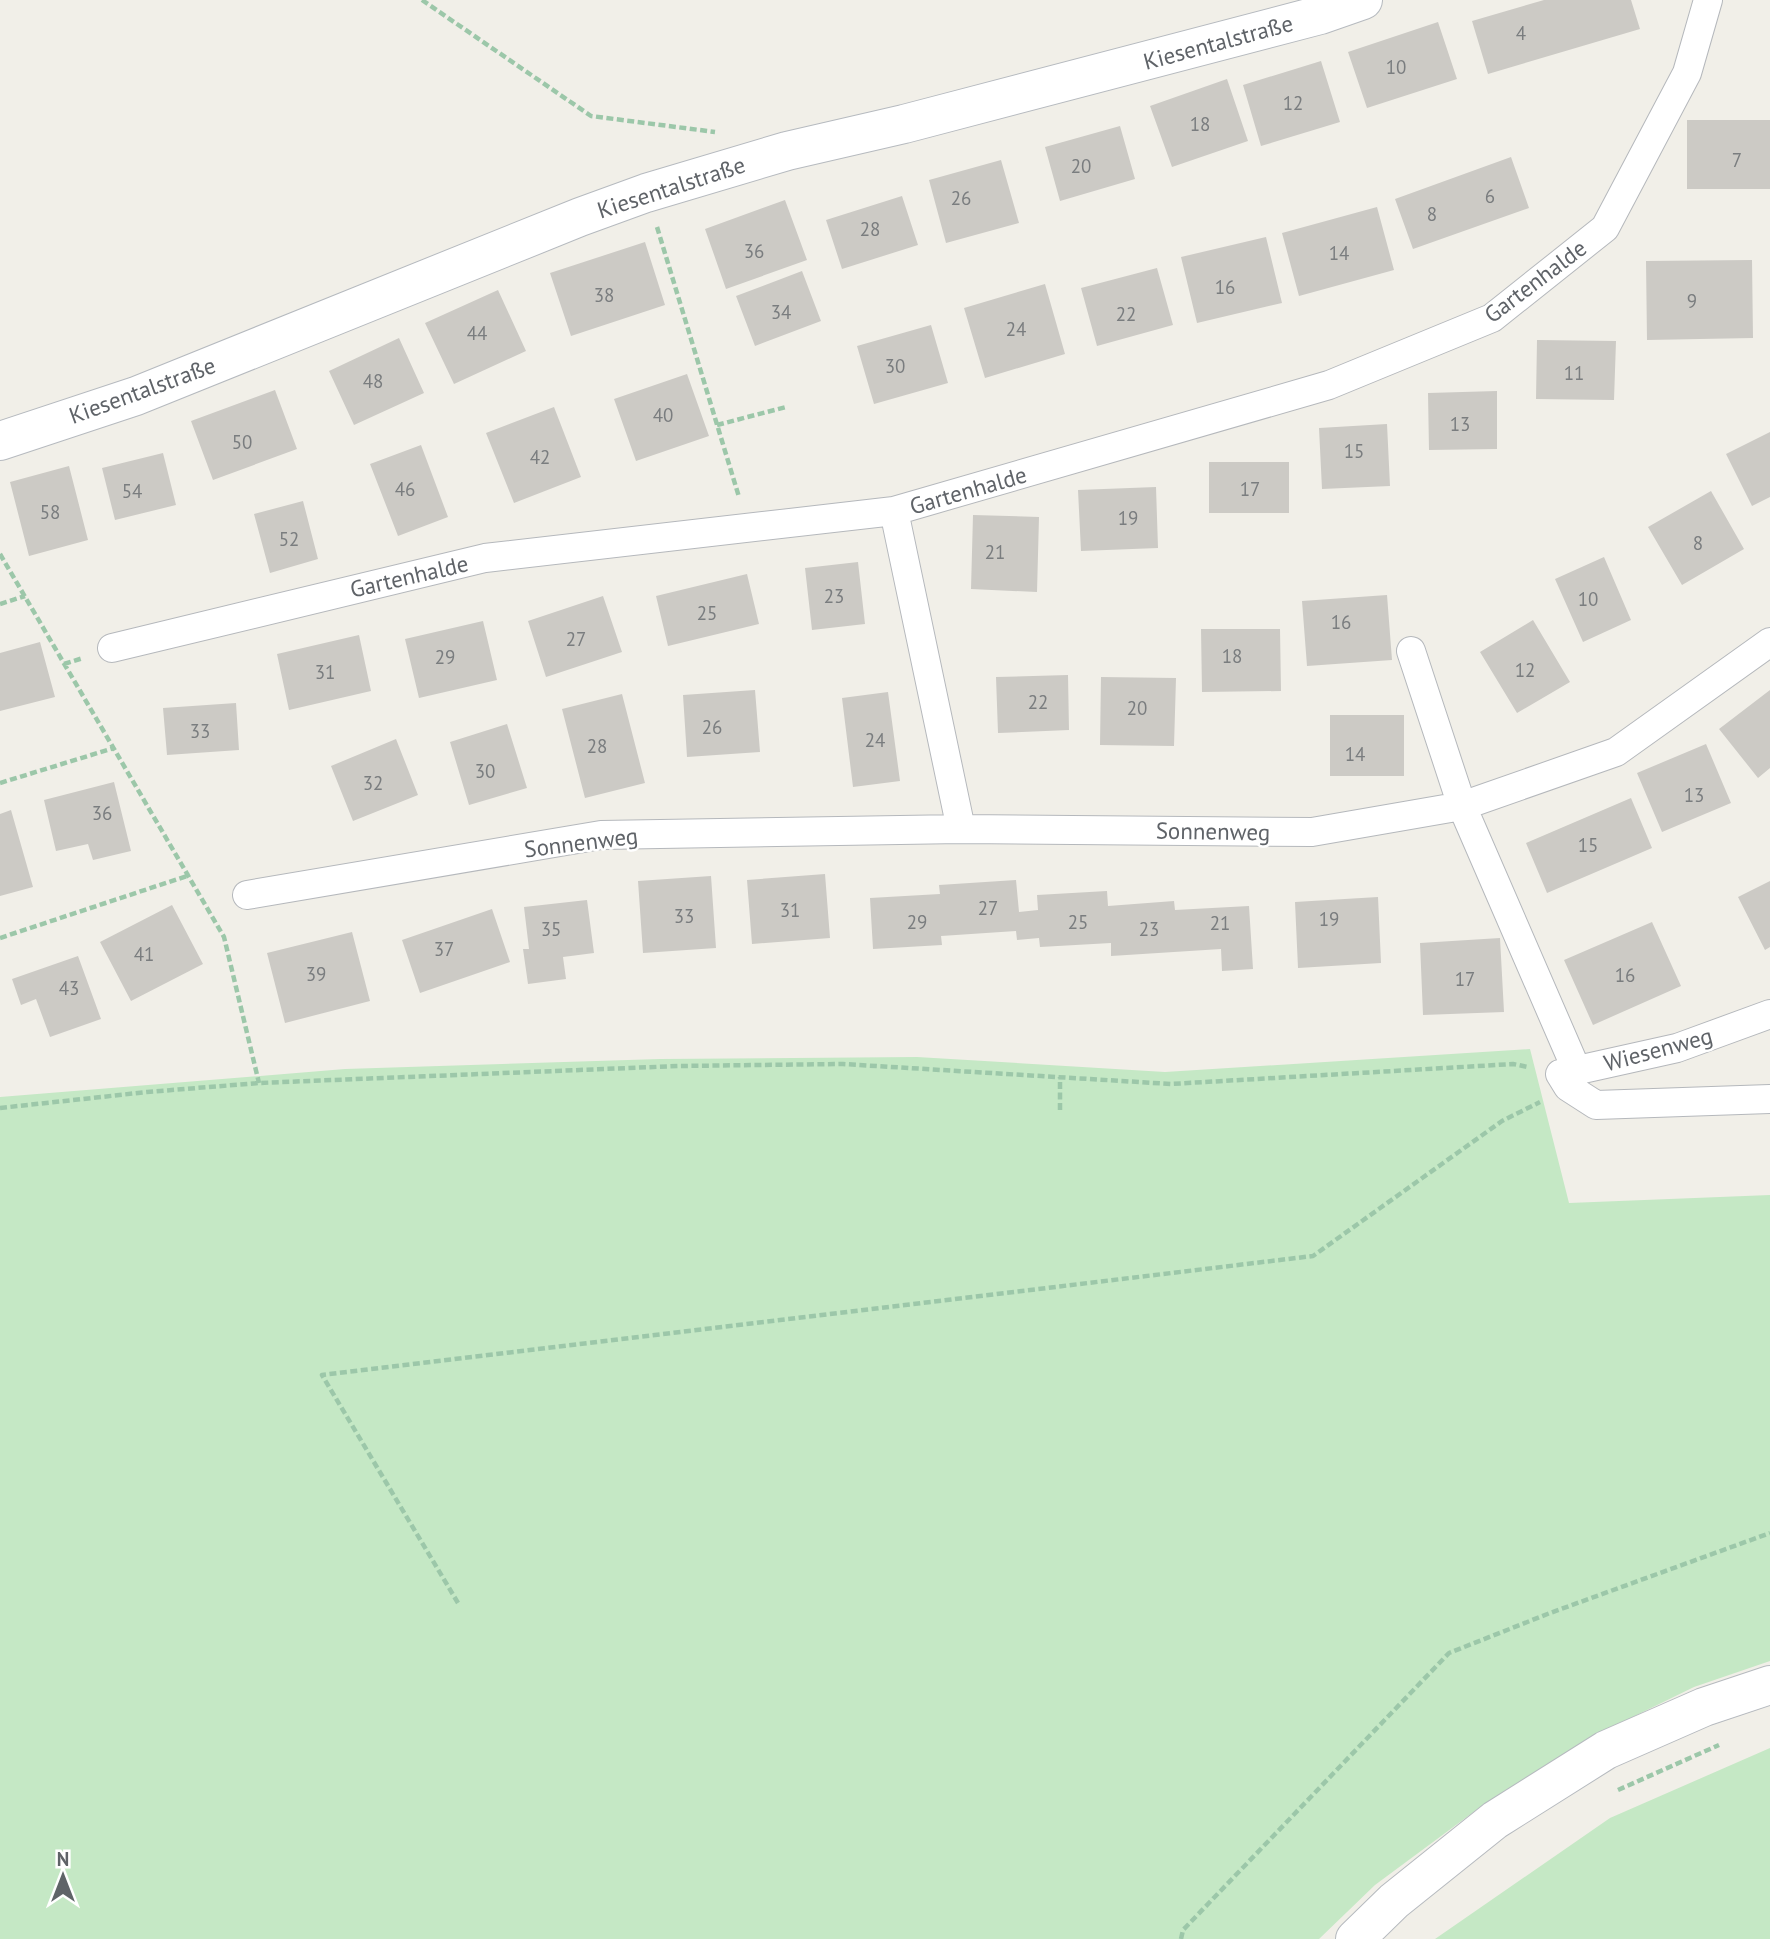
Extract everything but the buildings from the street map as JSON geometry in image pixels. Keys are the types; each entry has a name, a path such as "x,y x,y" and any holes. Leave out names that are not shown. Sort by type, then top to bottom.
{"street":[{"name":"Kiesentalstraße","path":"0,440 136,396 580,217 646,193 787,151 1320,15 1363,0"},
{"name":"Gartenhalde","path":"1685,0 1687,73"},
{"name":"Gartenhalde","path":"112,648 485,558 894,511 1329,386 1492,318 1605,228 1687,73 1708,0"},
{"path":"894,511 961,829"},
{"name":"Sonnenweg","path":"247,895 601,835 961,829 1312,832 1462,806 1616,752 1770,642"},
{"path":"1411,651 1462,806 1568,1077 1596,1105 1770,1099"},
{"name":"Wiesenweg","path":"1568,1077 1677,1048 1770,1014"},
{"path":"1355,1939 1394,1901 1495,1820 1606,1750 1704,1707 1770,1685"}],"path":[{"path":"422,0 591,116 723,133"},
{"path":"646,193 748,528"},
{"path":"717,425 786,407"},
{"path":"0,554 224,937 259,1083"},
{"path":"0,604 24,596"},
{"path":"0,783 114,748"},
{"path":"0,937 190,875"},
{"path":"0,1108 148,1091 259,1083 678,1066 843,1063 1171,1084 1513,1064 1568,1077"},
{"path":"1060,1077 1060,1110"},
{"path":"458,1603 322,1374 1313,1256 1568,1077"},
{"path":"1181,1939 1183,1930 1449,1653 1770,1534"},
{"path":"1607,1795 1720,1744"}],"green space":[{"path":"1530,1049 1569,1203 1770,1195 1770,1661 1694,1687 1598,1734 1483,1805 1375,1885 1319,1939 0,1939 0,1097 345,1069 660,1059 917,1057 1165,1072"},
{"path":"1770,1748 1770,1939 1435,1939 1610,1818"}]}
